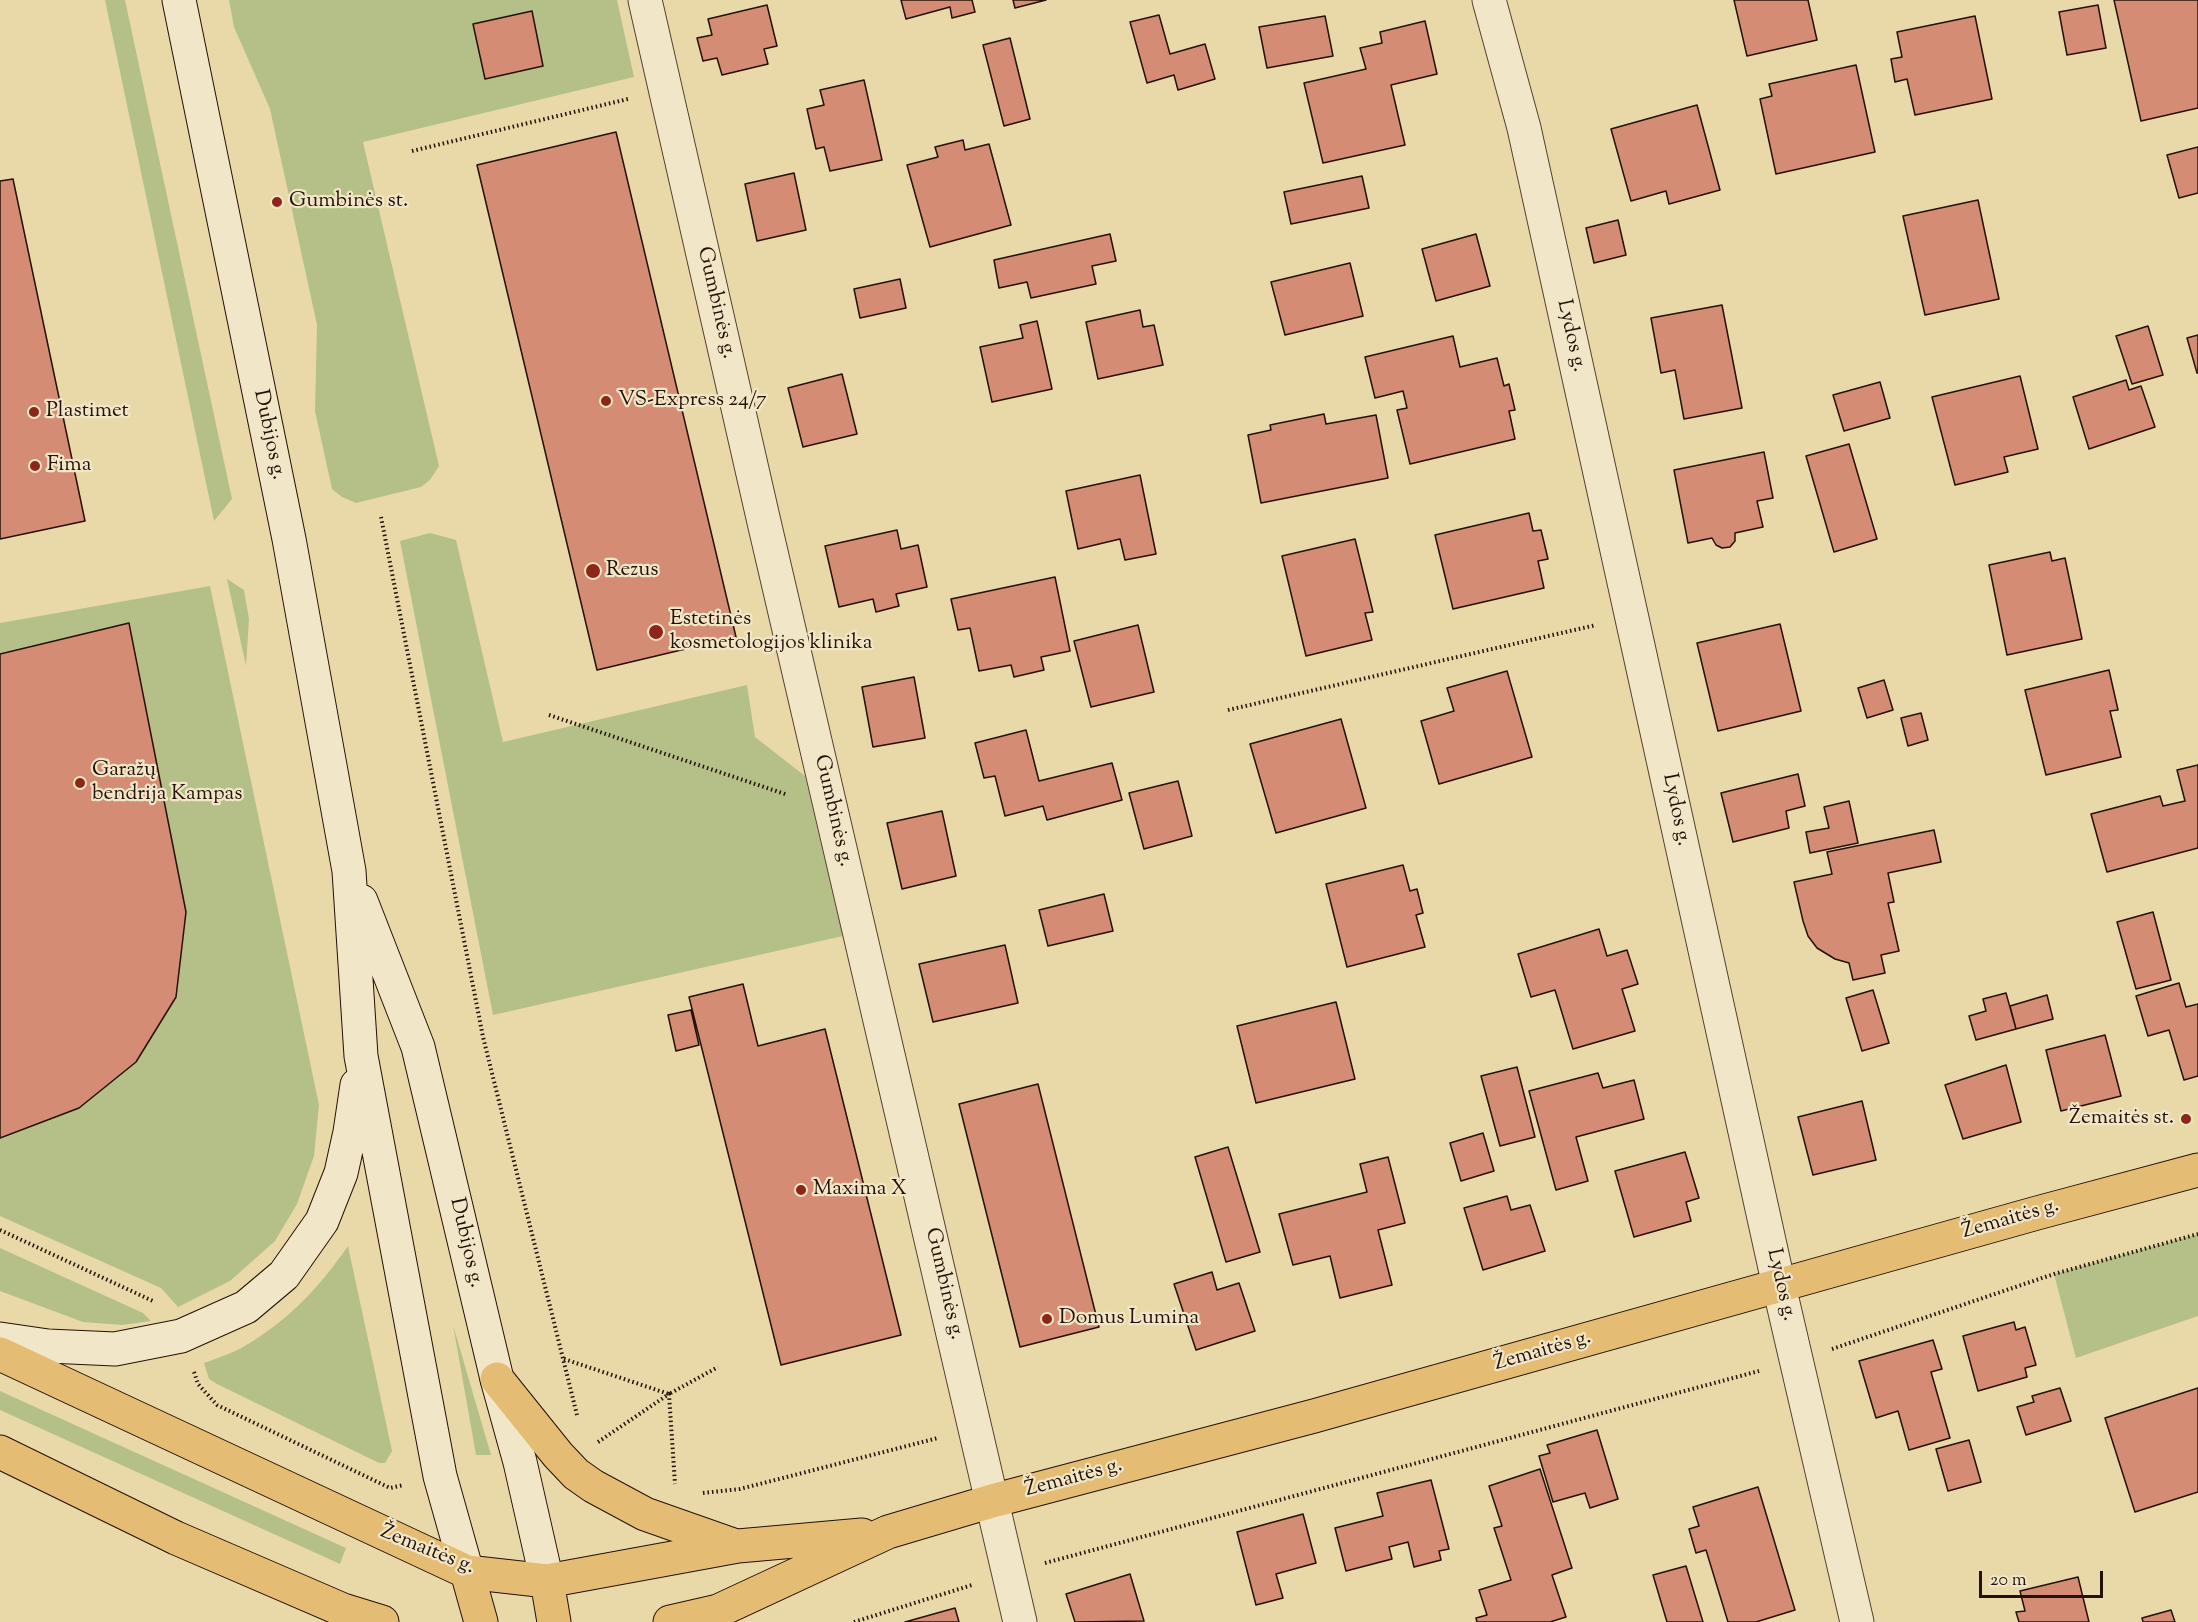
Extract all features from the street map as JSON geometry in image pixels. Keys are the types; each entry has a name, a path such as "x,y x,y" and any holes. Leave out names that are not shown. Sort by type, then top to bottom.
{"main road":[{"name":"Žemaitės g.","path":"670,1622 711,1616 888,1532 992,1501 1314,1416 2037,1212 2198,1170"},
{"name":"Žemaitės g.","path":"0,1354 467,1572 547,1581 738,1546 888,1532"},
{"path":"497,1379 558,1455 576,1474 593,1486 645,1514 738,1546"},
{"path":"0,1452 176,1538 343,1610 382,1622"},
{"path":"176,1538 315,1622"},
{"name":"Dubijos g.","path":"467,1572 481,1622"},
{"name":"Dubijos g.","path":"547,1581 554,1622"}],"street":[{"name":"Dubijos g.","path":"179,0 289,539 349,871 361,1056 440,1476 467,1572"},
{"name":"Gumbinės g.","path":"645,0 766,533 977,1428 1020,1622"},
{"name":"Lydos g.","path":"1489,0 1524,128 1779,1286 1857,1622"},
{"name":"Dubijos g.","path":"349,871 418,1047 547,1581"},
{"name":"Dubijos g.","path":"0,1339 48,1346 115,1349 181,1336 246,1307 284,1275 322,1221 341,1173 351,1132 361,1056"}],"path":[{"path":"412,151 667,90"},
{"path":"381,518 483,1037 577,1416"},
{"path":"1228,710 1632,616"},
{"path":"549,716 831,809"},
{"path":"0,1230 158,1303 173,1319 198,1384 217,1405 390,1488 440,1476"},
{"path":"854,1622 1010,1573 1797,1360 2054,1274 2198,1234"},
{"path":"563,1359 669,1394"},
{"path":"558,1455 585,1450 669,1394 718,1367"},
{"path":"669,1394 676,1494"},
{"path":"692,1494 740,1489 977,1428"}],"green space":[{"path":"105,0 125,0 232,499 214,521"},
{"path":"229,0 617,0 634,77 363,142 439,466 430,480 421,487 356,503 342,497 332,489 315,411 317,325 270,109 234,27"},
{"path":"430,533 456,540 503,742 747,685 755,737 805,776 843,936 493,1015 400,541"},
{"path":"227,579 244,590 249,619 246,666"},
{"path":"210,586 319,1105 314,1156 297,1204 275,1241 230,1281 178,1307 161,1288 0,1216 0,1138 79,1108 136,1062 176,997 186,912 130,623 0,654 0,623"},
{"path":"2198,1234 2198,1316 2076,1358 2054,1274"},
{"path":"348,1246 392,1451 385,1463 379,1463 217,1384 209,1379 204,1363 238,1349 289,1315 314,1290"},
{"path":"0,1248 143,1313 151,1321 122,1325 83,1322 0,1291"},
{"path":"453,1325 491,1455 476,1455"},
{"path":"0,1391 346,1548 340,1564 0,1410"}],"building":[{"path":"901,0 972,0 975,12 952,18 950,7 906,19"},
{"path":"1013,0 1046,0 1015,8"},
{"path":"1734,0 1808,0 1817,40 1747,56"},
{"path":"2114,0 2198,0 2198,108 2141,121"},
{"path":"767,5 777,46 764,49 768,64 722,75 717,58 703,61 697,38 712,35 708,19"},
{"path":"2098,5 2106,48 2067,55 2059,12"},
{"path":"532,11 543,66 485,79 473,24"},
{"path":"1159,15 1170,54 1205,44 1215,79 1178,90 1174,75 1147,83 1130,22"},
{"path":"1325,16 1333,56 1267,68 1259,27"},
{"path":"1975,16 1992,99 1915,115 1907,79 1895,82 1891,59 1902,57 1897,32"},
{"path":"1425,21 1437,74 1391,85 1405,145 1323,163 1304,83 1366,69 1360,48 1382,43 1380,32"},
{"path":"1010,38 1030,119 1004,126 983,45"},
{"path":"1856,65 1875,152 1776,174 1760,99 1772,96 1769,84"},
{"path":"864,80 882,160 830,171 824,147 816,149 807,109 824,105 820,90"},
{"path":"1697,105 1720,190 1669,204 1666,191 1631,201 1611,129"},
{"name":"VS-Express 24/7","path":"616,132 736,637 597,670 477,165"},
{"path":"963,140 965,150 989,144 1011,225 930,247 907,165 938,157 935,147"},
{"path":"2198,147 2198,193 2179,198 2167,155"},
{"path":"794,173 806,230 757,241 745,184"},
{"path":"1362,176 1369,208 1291,224 1284,192"},
{"path":"13,179 85,521 0,539 0,181"},
{"path":"1978,200 1999,299 1925,315 1903,216"},
{"path":"1618,220 1626,255 1594,263 1586,228"},
{"path":"1110,234 1116,261 1092,266 1096,284 1031,298 1027,282 999,288 994,260"},
{"path":"1476,234 1490,286 1436,301 1422,249"},
{"path":"1350,263 1363,316 1285,335 1271,282"},
{"path":"900,279 906,308 860,318 854,289"},
{"path":"1722,305 1742,408 1684,419 1675,370 1661,373 1651,318"},
{"path":"1140,310 1143,327 1154,325 1163,365 1098,379 1086,322"},
{"path":"1037,321 1052,389 992,402 980,347 1023,338 1020,325"},
{"path":"2148,326 2163,375 2132,384 2116,336"},
{"path":"2198,335 2198,373 2197,373 2187,338"},
{"path":"1453,336 1460,367 1497,358 1504,386 1509,384 1515,410 1509,411 1515,439 1410,464 1397,410 1407,408 1403,391 1375,398 1365,357"},
{"path":"842,374 857,434 803,447 788,388"},
{"path":"2020,376 2038,449 2004,457 2008,472 1955,485 1932,397"},
{"path":"2126,380 2129,390 2141,386 2155,427 2089,449 2073,397"},
{"path":"1880,382 1890,418 1844,431 1833,395"},
{"path":"1324,414 1326,424 1376,415 1388,478 1261,503 1248,435 1271,430 1270,425"},
{"path":"1849,444 1877,539 1834,552 1806,456"},
{"path":"1764,452 1773,498 1757,501 1763,527 1735,533 1735,541 1730,547 1722,548 1716,545 1712,538 1688,543 1674,470"},
{"path":"1140,475 1156,554 1125,560 1120,539 1078,549 1066,491"},
{"path":"1529,513 1533,531 1541,530 1548,559 1538,561 1544,588 1453,609 1435,535"},
{"path":"897,530 901,549 918,545 927,587 896,594 899,606 876,612 873,599 839,607 825,546"},
{"path":"1355,539 1373,612 1365,613 1372,640 1306,656 1282,556"},
{"path":"2050,552 2052,561 2065,558 2082,639 2007,655 1989,565"},
{"path":"1055,577 1070,651 1041,657 1044,670 1014,677 1011,665 979,671 970,628 958,630 951,599"},
{"name":"Garažų bendrija Kampas","path":"129,623 186,912 176,997 136,1062 79,1108 0,1138 0,654"},
{"path":"1780,624 1801,711 1718,731 1697,643"},
{"path":"1138,625 1154,692 1091,707 1074,641"},
{"path":"2109,670 2118,710 2110,711 2121,757 2046,775 2025,690"},
{"path":"1507,671 1532,757 1439,784 1421,721 1454,711 1447,688"},
{"path":"914,677 925,738 873,747 862,687"},
{"path":"1884,680 1893,710 1867,718 1858,688"},
{"path":"1921,713 1928,740 1908,746 1901,718"},
{"path":"1341,719 1366,808 1276,833 1250,744"},
{"path":"1026,730 1039,781 1112,763 1122,800 1047,820 1043,806 1005,816 995,776 984,778 975,743"},
{"path":"2198,765 2198,848 2107,872 2091,814 2160,796 2163,806 2185,801 2177,770"},
{"path":"1798,774 1805,806 1786,811 1789,828 1733,842 1721,793"},
{"path":"1178,781 1192,836 1144,849 1129,793"},
{"path":"1849,801 1858,843 1810,853 1806,832 1829,828 1824,807"},
{"path":"942,811 956,876 902,889 887,823"},
{"path":"1934,830 1941,862 1888,873 1894,902 1888,903 1899,951 1881,955 1885,973 1853,980 1849,963 1835,959 1817,948 1808,936 1794,882 1832,874 1827,852"},
{"path":"1403,865 1410,891 1417,889 1423,913 1416,915 1425,947 1347,967 1326,884"},
{"path":"1104,894 1113,931 1048,946 1039,910"},
{"path":"2153,912 2171,980 2136,989 2117,922"},
{"path":"1599,929 1607,956 1627,950 1638,984 1622,989 1635,1031 1573,1049 1555,990 1531,997 1518,954"},
{"path":"1005,945 1018,1003 933,1022 919,964"},
{"path":"2179,983 2186,1007 2198,1004 2198,1076 2184,1080 2169,1030 2148,1036 2136,996"},
{"name":"Maxima X","path":"743,984 758,1046 825,1029 901,1335 781,1365 689,997"},
{"path":"1873,990 1889,1043 1862,1051 1846,998"},
{"path":"2006,993 2016,1029 1976,1040 1969,1016 1986,1011 1983,999"},
{"path":"2047,995 2053,1019 2016,1029 2010,1006"},
{"path":"1336,1002 1355,1079 1256,1103 1237,1026"},
{"path":"691,1010 699,1045 676,1051 668,1015"},
{"path":"2105,1035 2121,1096 2061,1111 2046,1050"},
{"path":"2006,1065 2021,1122 1963,1139 1945,1085"},
{"path":"1517,1067 1535,1137 1500,1146 1481,1076"},
{"path":"1598,1073 1603,1088 1634,1080 1644,1119 1576,1137 1588,1181 1556,1190 1529,1091"},
{"path":"1038,1084 1099,1327 1020,1347 959,1104"},
{"path":"1862,1101 1876,1160 1813,1175 1798,1117"},
{"path":"1483,1133 1494,1171 1461,1181 1450,1143"},
{"path":"1228,1147 1260,1252 1226,1262 1195,1157"},
{"path":"1685,1152 1699,1198 1686,1202 1691,1221 1634,1237 1615,1171"},
{"path":"1388,1157 1405,1223 1378,1230 1392,1285 1340,1298 1330,1256 1293,1265 1279,1214 1367,1192 1360,1164"},
{"path":"1507,1196 1511,1210 1530,1205 1545,1251 1483,1270 1464,1208"},
{"path":"1212,1272 1217,1290 1239,1283 1255,1331 1196,1350 1174,1284"},
{"path":"2014,1322 2016,1330 2025,1327 2036,1365 2025,1368 2027,1377 1978,1391 1963,1336"},
{"path":"1933,1340 1942,1369 1931,1372 1950,1438 1909,1450 1898,1411 1876,1418 1859,1361"},
{"path":"2060,1388 2071,1421 2026,1435 2017,1407 2034,1402 2032,1396"},
{"path":"2198,1388 2198,1492 2135,1512 2105,1418"},
{"path":"1597,1430 1618,1499 1590,1508 1585,1493 1553,1502 1539,1456 1550,1453 1547,1445"},
{"path":"1969,1440 1981,1482 1948,1491 1936,1449"},
{"path":"1540,1469 1572,1568 1552,1575 1566,1617 1550,1622 1477,1622 1476,1618 1487,1615 1479,1590 1511,1580 1494,1528 1502,1526 1489,1486"},
{"path":"1431,1480 1449,1549 1439,1551 1441,1560 1414,1567 1408,1542 1389,1547 1392,1559 1346,1571 1335,1528 1383,1516 1377,1493"},
{"path":"1758,1487 1795,1610 1756,1622 1728,1622 1706,1550 1696,1553 1689,1529 1699,1526 1693,1507"},
{"path":"1303,1514 1316,1563 1276,1574 1283,1598 1256,1605 1237,1532"},
{"path":"1686,1566 1703,1622 1667,1622 1653,1575"},
{"path":"1130,1574 1144,1621 1075,1622 1066,1594"},
{"path":"2078,1577 2089,1622 2019,1622 2016,1612 2025,1611 2020,1591"},
{"path":"955,1608 959,1622 905,1622"},
{"path":"2171,1610 2175,1622 2143,1622 2142,1618"}],"place":[{"name":"Gumbinės st.","path":"277,202"},
{"name":"VS-Express 24/7","path":"606,401"},
{"name":"Plastimet","path":"34,412"},
{"name":"Fima","path":"35,466"},
{"name":"Rezus","path":"593,571"},
{"name":"Estetinės kosmetologijos klinika","path":"656,632"},
{"name":"Garažų bendrija Kampas","path":"80,783"},
{"name":"Žemaitės st.","path":"2186,1119"},
{"name":"Maxima X","path":"801,1190"},
{"name":"Domus Lumina","path":"1047,1319"}]}
